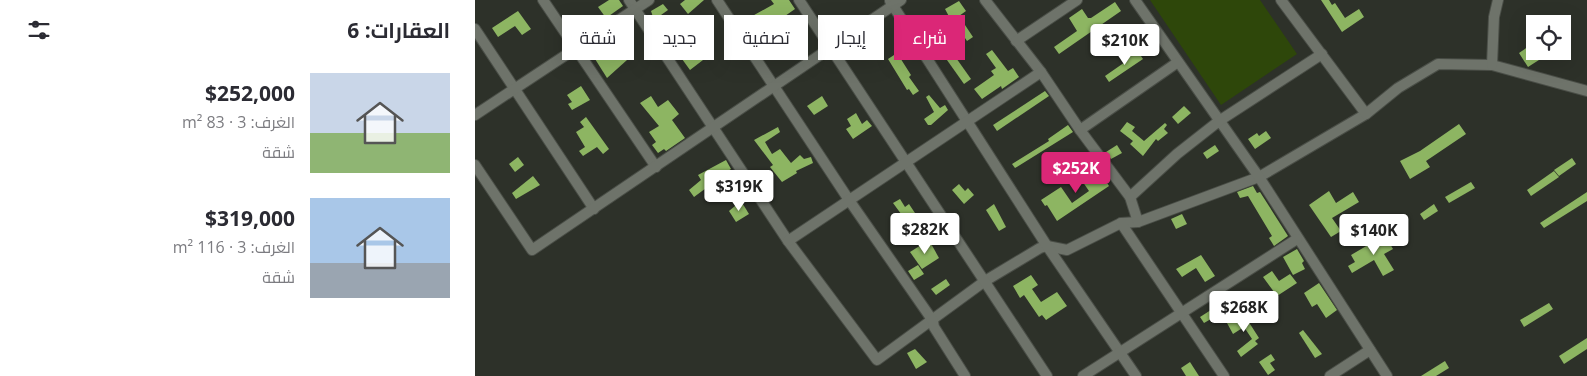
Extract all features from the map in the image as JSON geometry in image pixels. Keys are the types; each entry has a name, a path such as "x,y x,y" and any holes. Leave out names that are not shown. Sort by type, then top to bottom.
{"street":[{"path":"543,0 562,28"},
{"path":"629,0 788,241 877,360 933,321 985,281 1039,248 1047,246 1067,250 1121,223 1137,222 1259,177 1366,114 1397,88 1438,64 1492,65 1587,91"},
{"path":"626,15 649,0"},
{"path":"717,0 849,200 933,321 934,327 965,376"},
{"path":"799,0 818,28"},
{"path":"985,0 1041,72 1080,130 1130,197 1137,222"},
{"path":"1017,41 1077,0"},
{"path":"1135,0 1259,177 1297,239 1387,376"},
{"path":"1281,0 1366,114"},
{"path":"1492,65 1494,17 1498,0"},
{"path":"877,15 895,2 1047,246 1136,376"},
{"path":"475,29 595,209"},
{"path":"1130,197 1177,154 1219,121 1322,54"},
{"path":"475,115 562,57"},
{"path":"475,165 532,250 818,57"},
{"path":"584,60 656,167"},
{"path":"839,60 1047,376"},
{"path":"1080,130 1178,62"},
{"path":"788,241 1041,72"},
{"path":"1121,223 1224,376"},
{"path":"1083,376 1297,239"},
{"path":"1330,376 1370,350"}],"green space":[{"path":"1150,0 1260,0 1297,54 1221,105"}],"building":[{"path":"609,0 619,0 623,6 610,15 604,15 598,7"},
{"path":"685,0 704,0 688,14 680,4"},
{"path":"771,0 789,0 795,9 786,15 754,15 774,4"},
{"path":"1321,0 1329,0 1332,5 1335,3 1345,18 1359,9 1364,17 1342,32"},
{"path":"959,1 966,11 960,15 948,15 945,9"},
{"path":"1115,2 1121,11 1059,54 1054,47 1077,31 1069,18 1082,9 1088,18 1091,18"},
{"path":"663,4 668,10 661,15 652,15 651,11"},
{"path":"518,11 531,29 522,35 515,26 498,37 492,28"},
{"path":"965,25 973,37 967,41 965,38"},
{"path":"1526,48 1526,60 1539,60 1528,67 1519,53"},
{"path":"992,50 1008,71 1013,68 1019,77 1002,89 1001,86 982,99 974,89 994,75 991,71 996,68 986,54"},
{"path":"1137,50 1143,59 1109,82 1105,76 1128,60 1127,58"},
{"path":"894,55 894,60 901,60 911,75 909,77 919,91 913,95 909,89 907,90 888,59"},
{"path":"596,60 627,60 607,78"},
{"path":"683,60 703,60 690,70"},
{"path":"947,60 958,60 971,79 964,84"},
{"path":"581,86 590,100 572,110 568,104 572,102 567,95"},
{"path":"1045,91 1049,96 997,131 993,125"},
{"path":"929,95 940,108 945,105 948,110 931,125 928,125 924,119 934,112 926,97"},
{"path":"651,96 658,107 668,100 679,114 672,120 685,138 666,151 664,149 658,153 652,145 656,142 649,132 659,126 640,103"},
{"path":"822,96 828,106 814,115 807,106"},
{"path":"1184,106 1191,113 1178,124 1172,117"},
{"path":"856,113 862,124 867,120 872,126 853,139 846,129 851,126 847,119"},
{"path":"586,117 609,149 603,154 597,147 583,156 579,151 585,147 576,132 584,127 580,122"},
{"path":"1127,122 1135,127 1132,131 1144,141 1165,123 1167,125 1164,129 1168,133 1158,141 1156,139 1143,156 1130,144 1133,141 1120,131"},
{"path":"1459,124 1466,134 1426,161 1430,167 1410,179 1400,161 1420,151"},
{"path":"1068,125 1073,132 1015,168 1012,164 1049,141 1048,139"},
{"path":"778,127 780,132 765,142 772,154 780,149 791,163 800,155 804,159 811,157 813,163 796,171 797,173 782,182 770,167 773,165 754,140"},
{"path":"1266,131 1271,138 1255,149 1248,139 1257,133 1259,136"},
{"path":"1117,145 1122,153 1111,159 1106,152"},
{"path":"1215,145 1219,151 1207,159 1203,153"},
{"path":"518,157 524,165 515,172 509,164"},
{"path":"1572,158 1576,164 1559,176 1554,170"},
{"path":"726,160 731,169 716,178 717,180 694,197 689,190 701,180 698,175"},
{"path":"1095,164 1109,186 1057,221 1047,205 1045,206 1041,200 1061,187 1072,203 1089,191 1078,175"},
{"path":"1554,171 1559,177 1531,196 1527,190"},
{"path":"533,176 540,185 516,199 512,193"},
{"path":"1471,182 1475,188 1449,203 1445,197"},
{"path":"959,184 965,191 968,188 974,195 964,204 952,190"},
{"path":"1253,186 1257,193 1260,192 1288,236 1274,246 1269,238 1272,236 1248,196 1240,198 1237,192"},
{"path":"1329,191 1336,203 1353,192 1359,202 1332,218 1341,231 1331,237 1309,205"},
{"path":"1587,192 1587,201 1544,228 1540,223"},
{"path":"900,199 905,207 909,204 915,213 907,222 893,203"},
{"path":"741,201 749,214 736,222 729,211"},
{"path":"994,204 1006,227 999,231 986,210"},
{"path":"1434,204 1438,211 1424,220 1420,214"},
{"path":"1182,214 1187,224 1176,229 1171,219"},
{"path":"1385,235 1393,249 1384,254 1394,270 1383,276 1374,260 1352,273 1348,266 1355,262 1351,255"},
{"path":"929,240 939,258 922,269 910,252"},
{"path":"1297,249 1304,261 1302,263 1305,269 1293,275 1283,257"},
{"path":"1201,255 1215,276 1205,282 1196,268 1182,277 1176,269"},
{"path":"918,265 924,274 914,280 908,271"},
{"path":"1272,271 1279,281 1290,274 1297,283 1277,296 1263,277"},
{"path":"1031,275 1038,285 1032,289 1041,302 1057,292 1067,306 1046,320 1042,315 1039,317 1024,295 1020,298 1013,286"},
{"path":"946,279 950,285 936,295 931,289"},
{"path":"1319,283 1337,310 1326,318 1317,304 1312,307 1304,293"},
{"path":"1549,303 1553,309 1524,327 1520,320"},
{"path":"1214,308 1218,315 1204,323 1200,317"},
{"path":"1243,313 1259,338 1255,341 1258,344 1241,357 1237,351 1252,339 1244,327 1233,334 1227,323"},
{"path":"1303,330 1322,354 1315,358 1299,333"},
{"path":"1587,338 1587,349 1564,364 1559,356"},
{"path":"915,349 927,362 916,369 907,353"},
{"path":"1271,354 1275,360 1270,363 1275,370 1268,375 1259,362"},
{"path":"1445,361 1449,368 1436,376 1421,376"},
{"path":"1190,362 1199,376 1186,376 1181,368"}]}
